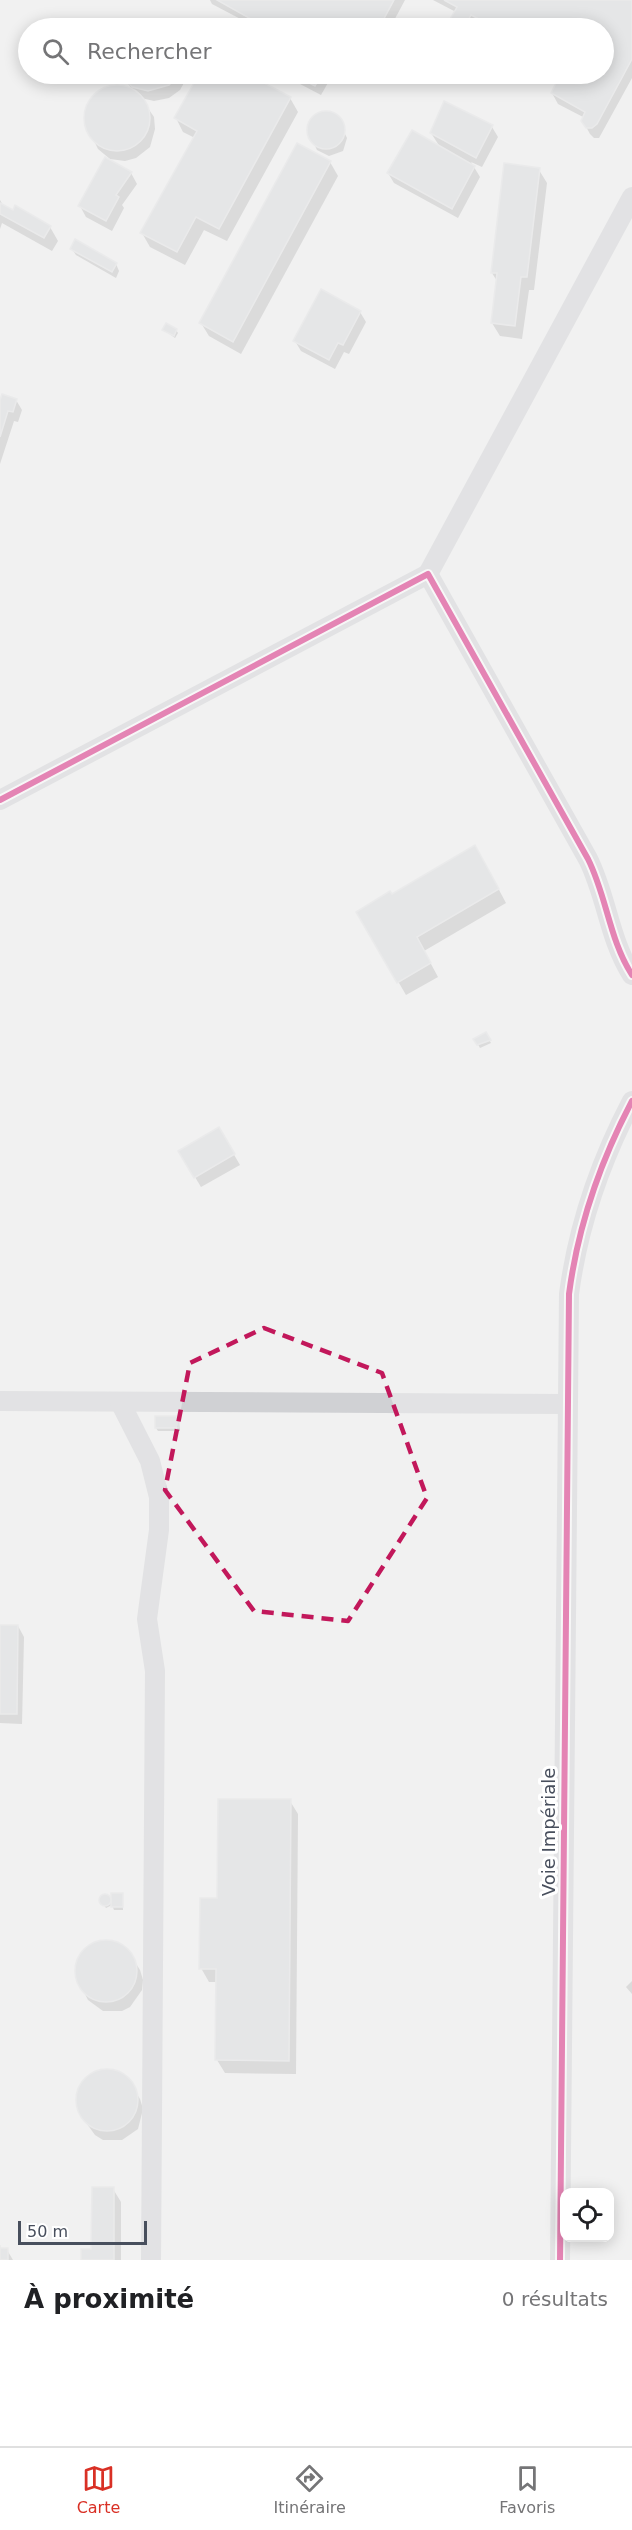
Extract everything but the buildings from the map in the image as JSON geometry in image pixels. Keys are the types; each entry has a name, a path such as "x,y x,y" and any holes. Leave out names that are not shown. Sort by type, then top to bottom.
{"street":[{"path":"0,800 428,574 632,197"},
{"path":"428,574 588,859 600,887 615,943 632,975"},
{"name":"Voie Impériale","path":"560,2260 566,1404 569,1294 576,1247 597,1180 632,1101"},
{"path":"0,1401 566,1404"},
{"path":"120,1402 154,1469 160,1508 147,1619 155,1671 151,2260"}],"highlighted area":[{"path":"264,1328 382,1373 427,1498 348,1621 254,1611 165,1490 190,1363"}],"cycle path":[{"path":"0,800 428,574 588,859 600,888 618,947 632,975"},
{"path":"560,2260 569,1294 584,1219 600,1171 632,1101"}]}
